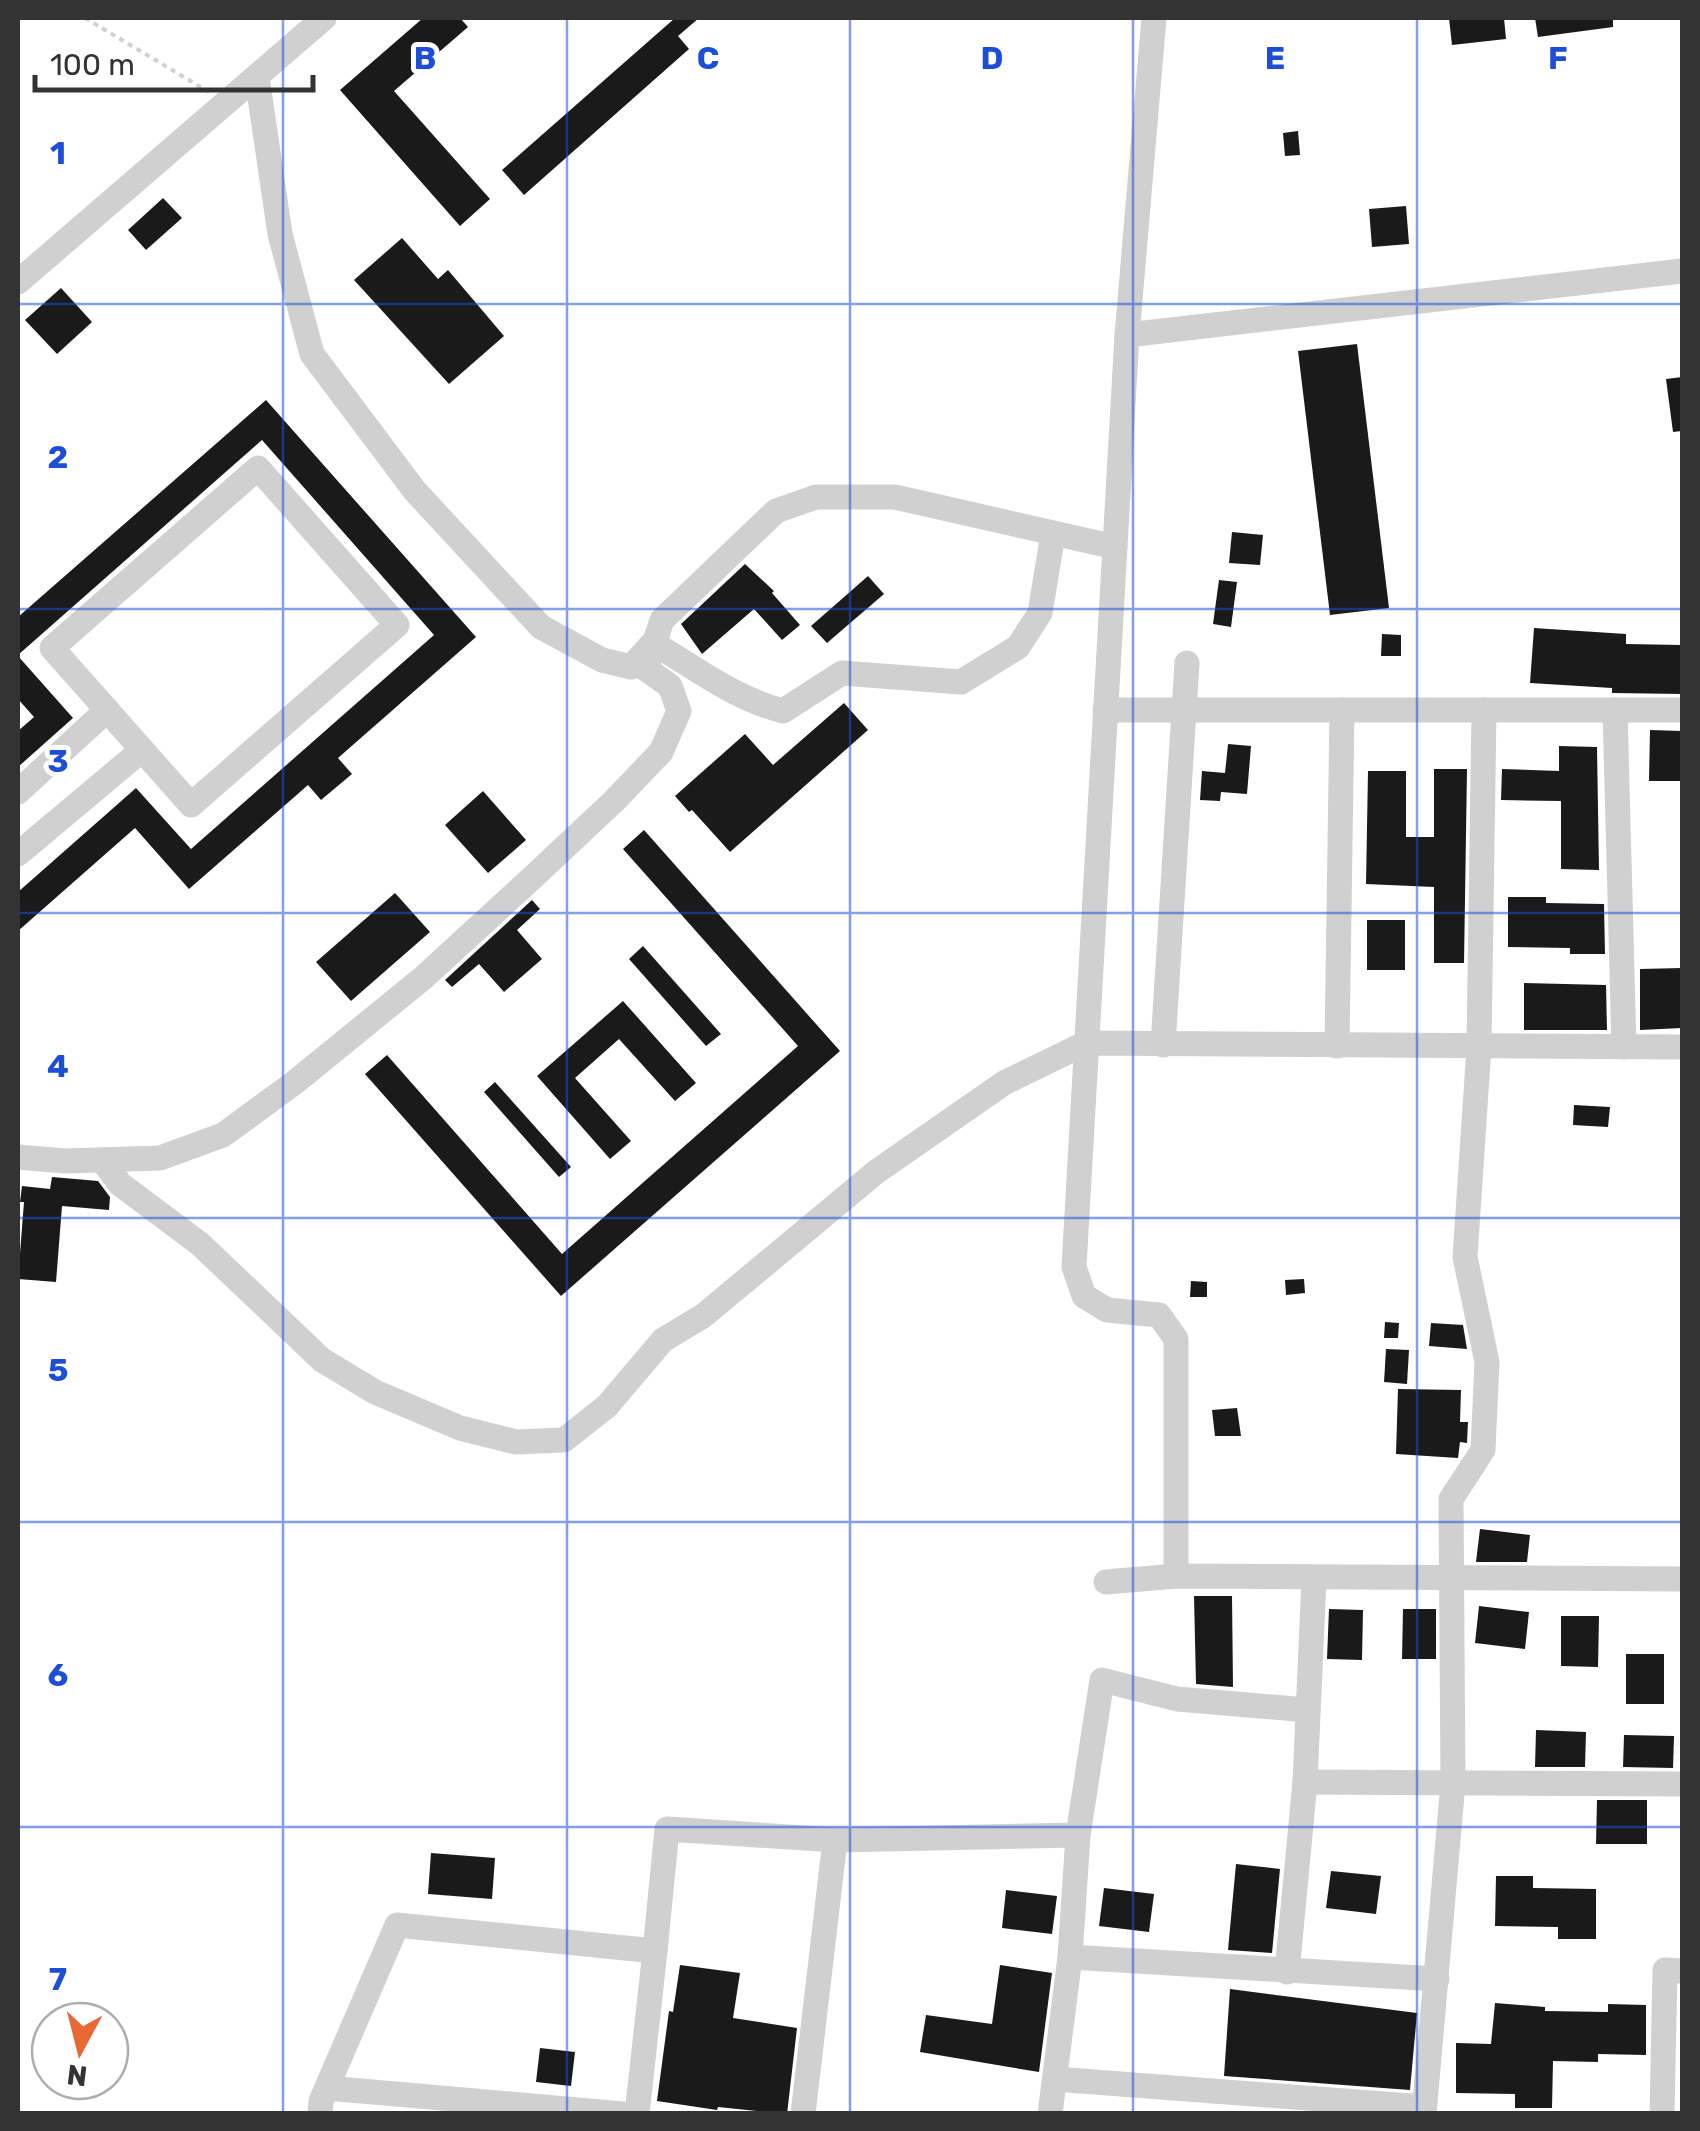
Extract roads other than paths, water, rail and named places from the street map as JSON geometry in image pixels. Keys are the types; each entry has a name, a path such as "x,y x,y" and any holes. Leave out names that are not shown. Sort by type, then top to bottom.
{"street":[{"path":"18,282 324,18"},
{"path":"1154,18 1127,335 1074,1266 1084,1296 1107,1310 1159,1315 1176,1339 1176,1576"},
{"path":"257,76 280,234 312,354 415,491 541,627 602,660 631,667 653,643"},
{"path":"1127,335 1682,271"},
{"path":"258,468 396,625 190,805 142,750 52,648 258,468"},
{"path":"18,1157 160,1158 223,1135 423,978 614,802 661,752 678,711 670,686 646,669 662,620 776,511 816,497 895,497 1115,547"},
{"path":"653,643 718,686 752,703 783,711 842,673 961,682 1018,647 1040,614 1054,534"},
{"path":"1163,1045 1187,662"},
{"path":"18,792 107,710"},
{"path":"1105,710 1682,710"},
{"path":"1337,1046 1342,710"},
{"path":"1054,2078 1424,2110 1453,1783 1451,1500 1482,1450 1486,1362 1465,1257 1479,1047 1484,710"},
{"path":"1615,710 1624,1047"},
{"path":"18,854 142,750"},
{"path":"102,1160 120,1184 200,1244 322,1360 375,1392 460,1428 516,1442 564,1440 607,1406 663,1340 703,1316 876,1172 1004,1082 1086,1043 1682,1046"},
{"path":"1106,1582 1176,1576 1682,1579"},
{"path":"1287,1972 1305,1782 1314,1579"},
{"path":"1050,2114 1070,1957 1078,1835 1102,1680 1176,1699 1308,1710"},
{"path":"1305,1782 1682,1784"},
{"path":"637,2114 667,1828 835,1840 1078,1835"},
{"path":"803,2114 835,1840"},
{"path":"320,2114 327,2088 397,1926 655,1951"},
{"path":"1070,1957 1437,1980"},
{"path":"1662,2114 1665,1970 1682,1971"},
{"path":"327,2088 623,2114"}]}
